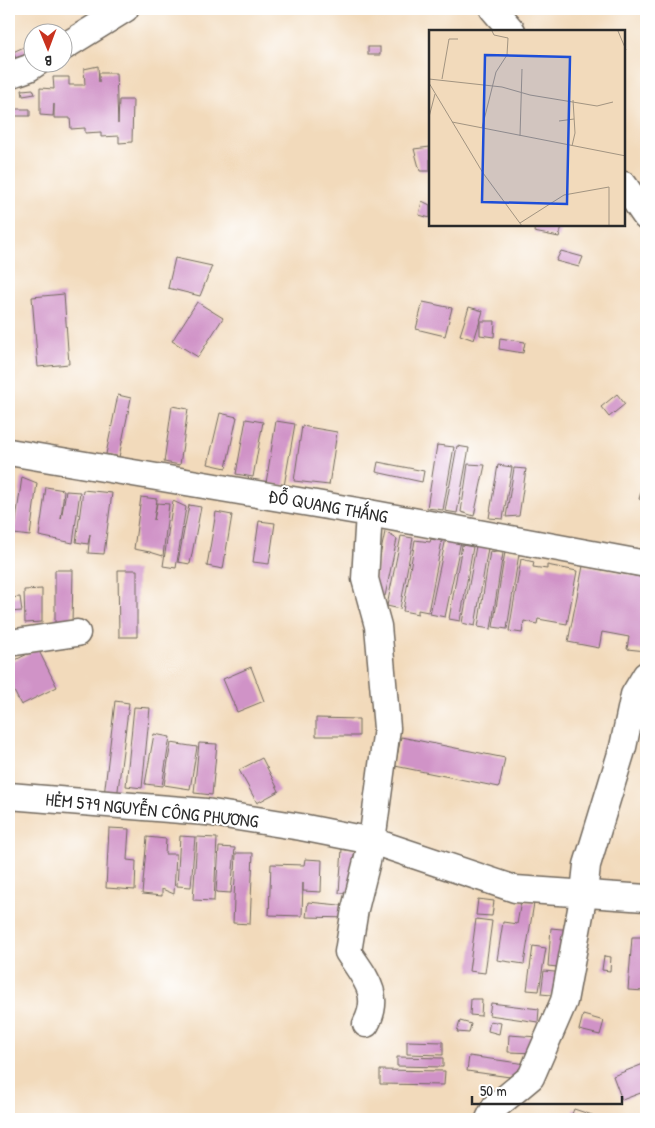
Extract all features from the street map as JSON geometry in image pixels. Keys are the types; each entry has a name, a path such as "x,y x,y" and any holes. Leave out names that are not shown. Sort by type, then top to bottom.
{"street":[{"path":"72,42 125,9"},
{"path":"493,9 511,30"},
{"path":"9,75 22,70"},
{"path":"625,186 646,217"},
{"name":"ĐỖ QUANG THẮNG","path":"9,452 369,513 646,564"},
{"path":"366,1024 372,1011 370,988 348,952 355,909 372,841 387,728 378,626 365,580 369,513"},
{"path":"9,643 77,634"},
{"path":"489,1119 495,1107 531,1077 564,1001 584,893 587,865 623,747 634,695 646,675"},
{"name":"HẺM 579 NGUYỄN CÔNG PHƯƠNG","path":"9,796 206,812 301,827 372,841 515,888 646,898"}],"building":[{"path":"368,47 380,47 380,55 368,55"},
{"path":"22,48 22,56 16,58 13,52"},
{"path":"98,66 99,82 99,73 116,73 118,124 119,100 133,100 132,142 119,143 119,136 101,137 101,132 85,133 85,128 71,129 70,118 54,118 54,104 53,116 40,115 40,88 54,89 53,77 69,77 69,85 85,85 84,69"},
{"path":"33,89 35,94 23,96 22,90"},
{"path":"13,109 30,109 30,116 14,116"},
{"path":"429,147 429,171 420,171 414,149"},
{"path":"422,201 429,204 429,218 419,215"},
{"path":"535,226 562,226 559,237 534,232"},
{"path":"561,251 583,257 579,267 556,261"},
{"path":"175,258 212,266 200,296 168,288"},
{"path":"64,294 69,364 38,367 32,297"},
{"path":"197,302 223,318 198,357 172,341"},
{"path":"423,302 452,308 445,336 416,329"},
{"path":"469,307 483,311 474,340 460,335"},
{"path":"480,321 495,321 494,337 480,335"},
{"path":"500,338 525,342 523,353 499,349"},
{"path":"617,394 625,404 609,417 601,407"},
{"path":"118,395 131,398 119,457 106,454"},
{"path":"172,406 188,409 180,465 164,462"},
{"path":"220,413 237,417 226,468 208,464"},
{"path":"246,419 263,422 253,477 236,474"},
{"path":"276,421 295,424 284,486 266,483"},
{"path":"302,426 337,432 329,485 294,481"},
{"path":"437,445 454,447 443,510 427,508"},
{"path":"457,446 469,448 457,513 445,511"},
{"path":"378,462 424,471 422,482 376,472"},
{"path":"468,464 485,465 474,516 461,512"},
{"path":"498,465 512,467 503,519 489,518"},
{"path":"514,468 526,469 519,516 506,517"},
{"path":"22,477 37,483 30,536 14,534"},
{"path":"646,479 646,502 639,499"},
{"path":"46,487 64,490 61,519 66,491 80,492 73,543 39,536"},
{"path":"83,490 112,493 104,554 88,553 90,534 88,544 76,542"},
{"path":"141,497 157,499 154,520 157,503 169,504 163,556 134,549"},
{"path":"173,501 186,507 176,568 163,566"},
{"path":"189,505 201,507 190,564 178,562"},
{"path":"216,512 232,515 223,569 207,566"},
{"path":"259,521 275,523 269,564 253,562"},
{"path":"385,532 397,539 385,596 372,594"},
{"path":"401,536 413,538 400,609 387,606"},
{"path":"446,538 461,541 445,617 430,614"},
{"path":"431,539 442,541 428,612 418,610 418,614 403,611 415,540 430,542"},
{"path":"462,545 473,547 460,621 449,619"},
{"path":"476,546 488,548 475,626 462,623"},
{"path":"490,551 503,553 491,629 478,627"},
{"path":"505,552 519,554 507,629 493,627"},
{"path":"521,559 534,562 533,567 547,569 547,565 577,571 567,624 538,619 537,624 524,621 522,633 509,631"},
{"path":"583,566 641,577 641,574 646,576 646,651 627,649 629,637 602,632 599,648 568,642"},
{"path":"55,570 73,570 72,625 55,625"},
{"path":"118,570 137,570 137,637 119,637"},
{"path":"42,589 42,622 25,623 24,590"},
{"path":"20,597 22,611 9,612 9,598"},
{"path":"38,649 57,687 21,705 9,681 9,663"},
{"path":"251,667 264,701 237,712 223,679"},
{"path":"115,701 129,703 117,798 104,796"},
{"path":"134,707 150,708 142,788 126,786"},
{"path":"316,718 359,719 359,736 316,736"},
{"path":"154,734 170,737 162,786 145,784"},
{"path":"401,737 505,758 499,787 395,766"},
{"path":"171,743 197,747 190,789 164,785"},
{"path":"199,743 217,744 212,795 194,793"},
{"path":"262,758 279,791 257,803 239,770"},
{"path":"109,828 129,829 127,860 136,861 135,890 106,888"},
{"path":"180,836 195,837 191,887 177,886"},
{"path":"147,837 166,839 165,854 176,854 174,894 162,889 162,896 142,894"},
{"path":"197,837 217,838 214,901 193,900"},
{"path":"219,847 235,848 231,893 216,892"},
{"path":"342,849 358,850 354,894 339,893"},
{"path":"236,853 253,853 250,924 233,923"},
{"path":"305,859 322,860 321,892 303,891 303,883 302,916 269,915 271,864 304,865"},
{"path":"478,899 494,901 492,916 476,915"},
{"path":"521,901 534,903 524,964 497,960 503,922 517,924"},
{"path":"308,902 350,906 350,918 306,917"},
{"path":"476,919 492,921 485,973 469,971"},
{"path":"551,928 572,930 567,968 548,966"},
{"path":"632,937 646,937 645,991 628,990"},
{"path":"533,946 546,948 539,991 527,990"},
{"path":"604,956 611,957 610,971 602,970"},
{"path":"544,971 565,973 562,996 541,994"},
{"path":"471,999 482,999 481,1016 470,1015"},
{"path":"491,1003 539,1009 538,1022 489,1015"},
{"path":"583,1015 604,1021 600,1035 579,1030"},
{"path":"460,1021 471,1024 469,1033 457,1032"},
{"path":"490,1021 501,1023 499,1034 488,1031"},
{"path":"509,1035 538,1037 537,1053 508,1052"},
{"path":"407,1041 443,1042 443,1055 407,1054"},
{"path":"469,1056 526,1064 524,1079 467,1071"},
{"path":"397,1057 443,1058 443,1067 397,1066"},
{"path":"646,1063 646,1091 622,1100 613,1076"},
{"path":"380,1070 445,1071 444,1085 380,1084"},
{"path":"574,1109 604,1119 570,1119"}]}
